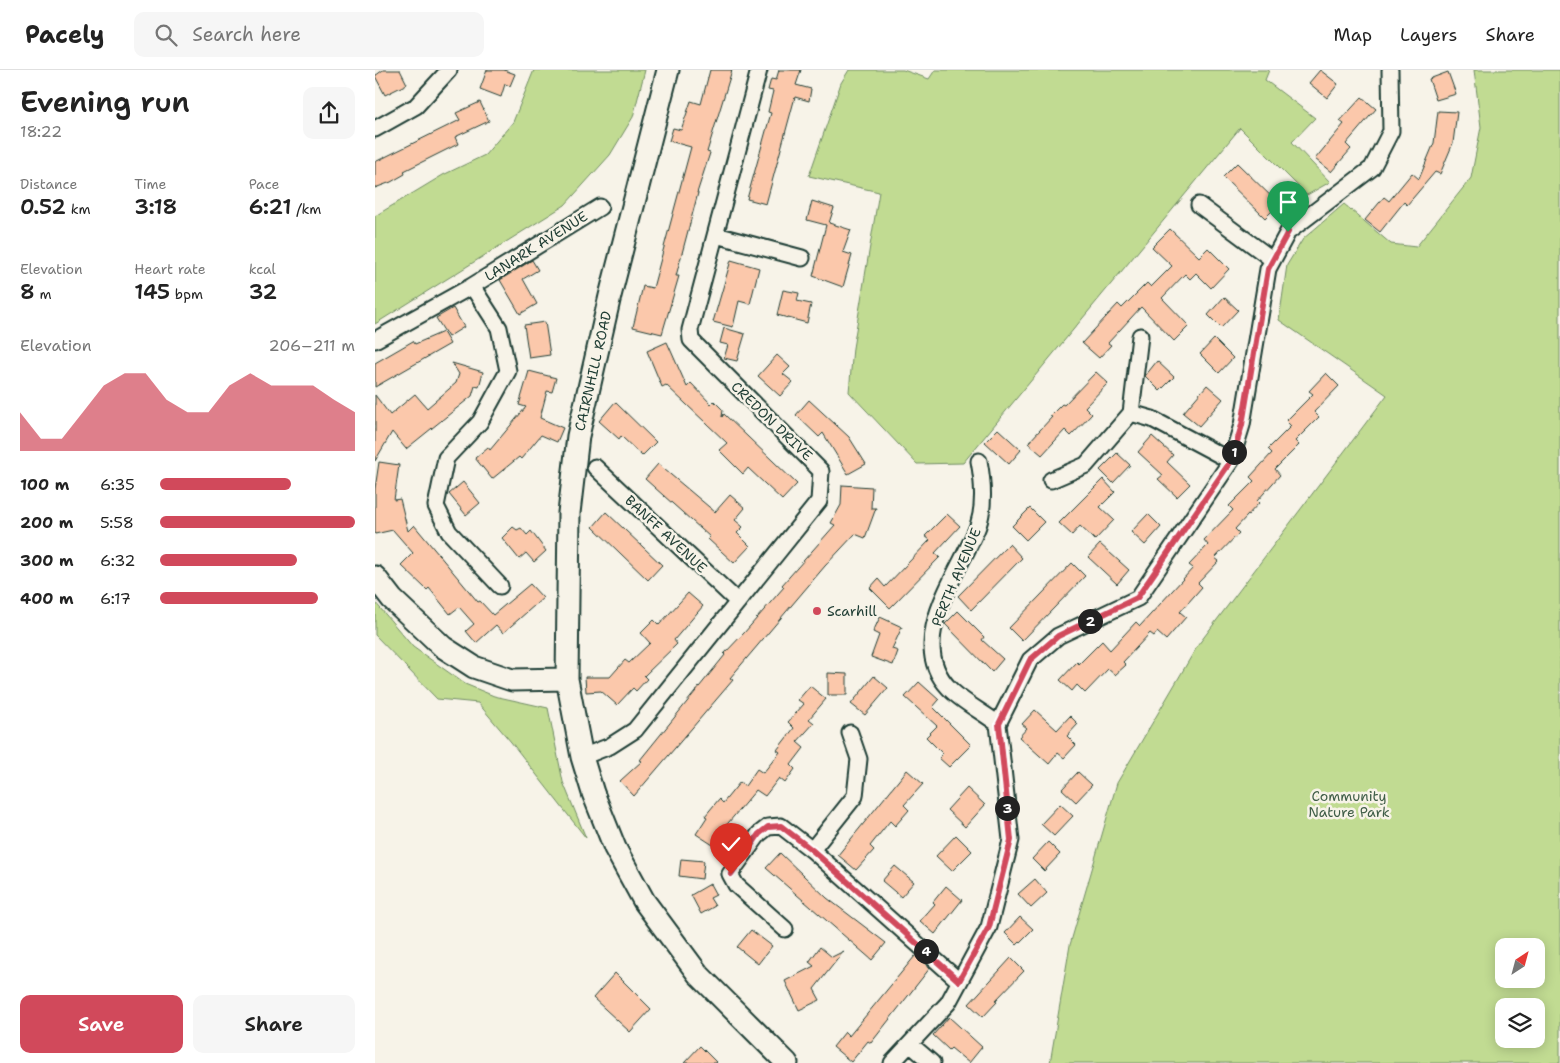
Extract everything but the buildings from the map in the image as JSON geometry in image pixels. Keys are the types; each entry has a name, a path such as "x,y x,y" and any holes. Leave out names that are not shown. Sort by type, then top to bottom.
{"main road":[{"name":"CAIRNHILL ROAD","path":"668,70 609,296 578,436 569,513 567,679 582,757 593,793 615,848 644,902 698,974 787,1063"},
{"path":"375,578 391,599 443,647 474,667 512,680 567,679"}],"street":[{"name":"CREDON DRIVE","path":"582,757 610,746 635,730 819,501 821,471 691,340 689,330 759,70"},
{"path":"892,1063 947,1003 989,927 1011,840 999,724 1030,660 1058,636 1137,598 1231,461 1242,425 1268,269 1288,232 1372,168 1391,131 1390,70"},
{"path":"375,129 416,106 445,71"},
{"path":"1199,205 1273,260"},
{"name":"LANARK AVENUE","path":"375,340 472,286 601,207"},
{"path":"716,235 802,258"},
{"name":"LANARK AVENUE","path":"472,286 499,328 508,371 480,422 446,458 436,506 449,532 500,586"},
{"path":"1051,480 1086,465 1131,413 1140,336"},
{"path":"1131,413 1152,419 1231,461"},
{"name":"PERTH AVENUE","path":"979,461 984,486 979,524 933,626 933,663 949,688 999,724"},
{"name":"BANFF AVENUE","path":"595,467 738,602"},
{"path":"812,850 855,796 859,759 850,733"},
{"path":"785,930 736,885 731,874 759,834 768,827 781,826 812,850 959,981"},
{"path":"910,1044 932,1063"}],"green space":[{"path":"534,70 645,70 633,117 610,155 565,205 375,324 375,216 443,175 485,155 513,122"},
{"path":"849,70 903,70 929,79 935,70 1269,70 1265,80 1315,118 1292,142 1330,182 1307,195 1240,128 963,463 917,464 849,392 853,348 879,192 809,176 841,83"},
{"name":"Community Nature Park","path":"1474,70 1560,70 1560,1063 1050,1063 1070,945 1117,783 1198,645 1387,395 1279,320 1287,265 1303,239 1344,204 1391,244 1416,247 1471,178 1481,127"},
{"path":"375,602 413,647 465,684 494,696 548,708 563,782 586,838 478,703 437,699 375,635"}],"place":[{"name":"Scarhill","path":"817,611"}],"route":[{"path":"731,874 759,834 768,827 781,826 812,850 959,981 989,927 1011,840 999,724 1030,660 1058,636 1137,598 1231,461 1242,425 1268,269 1288,232"}]}
